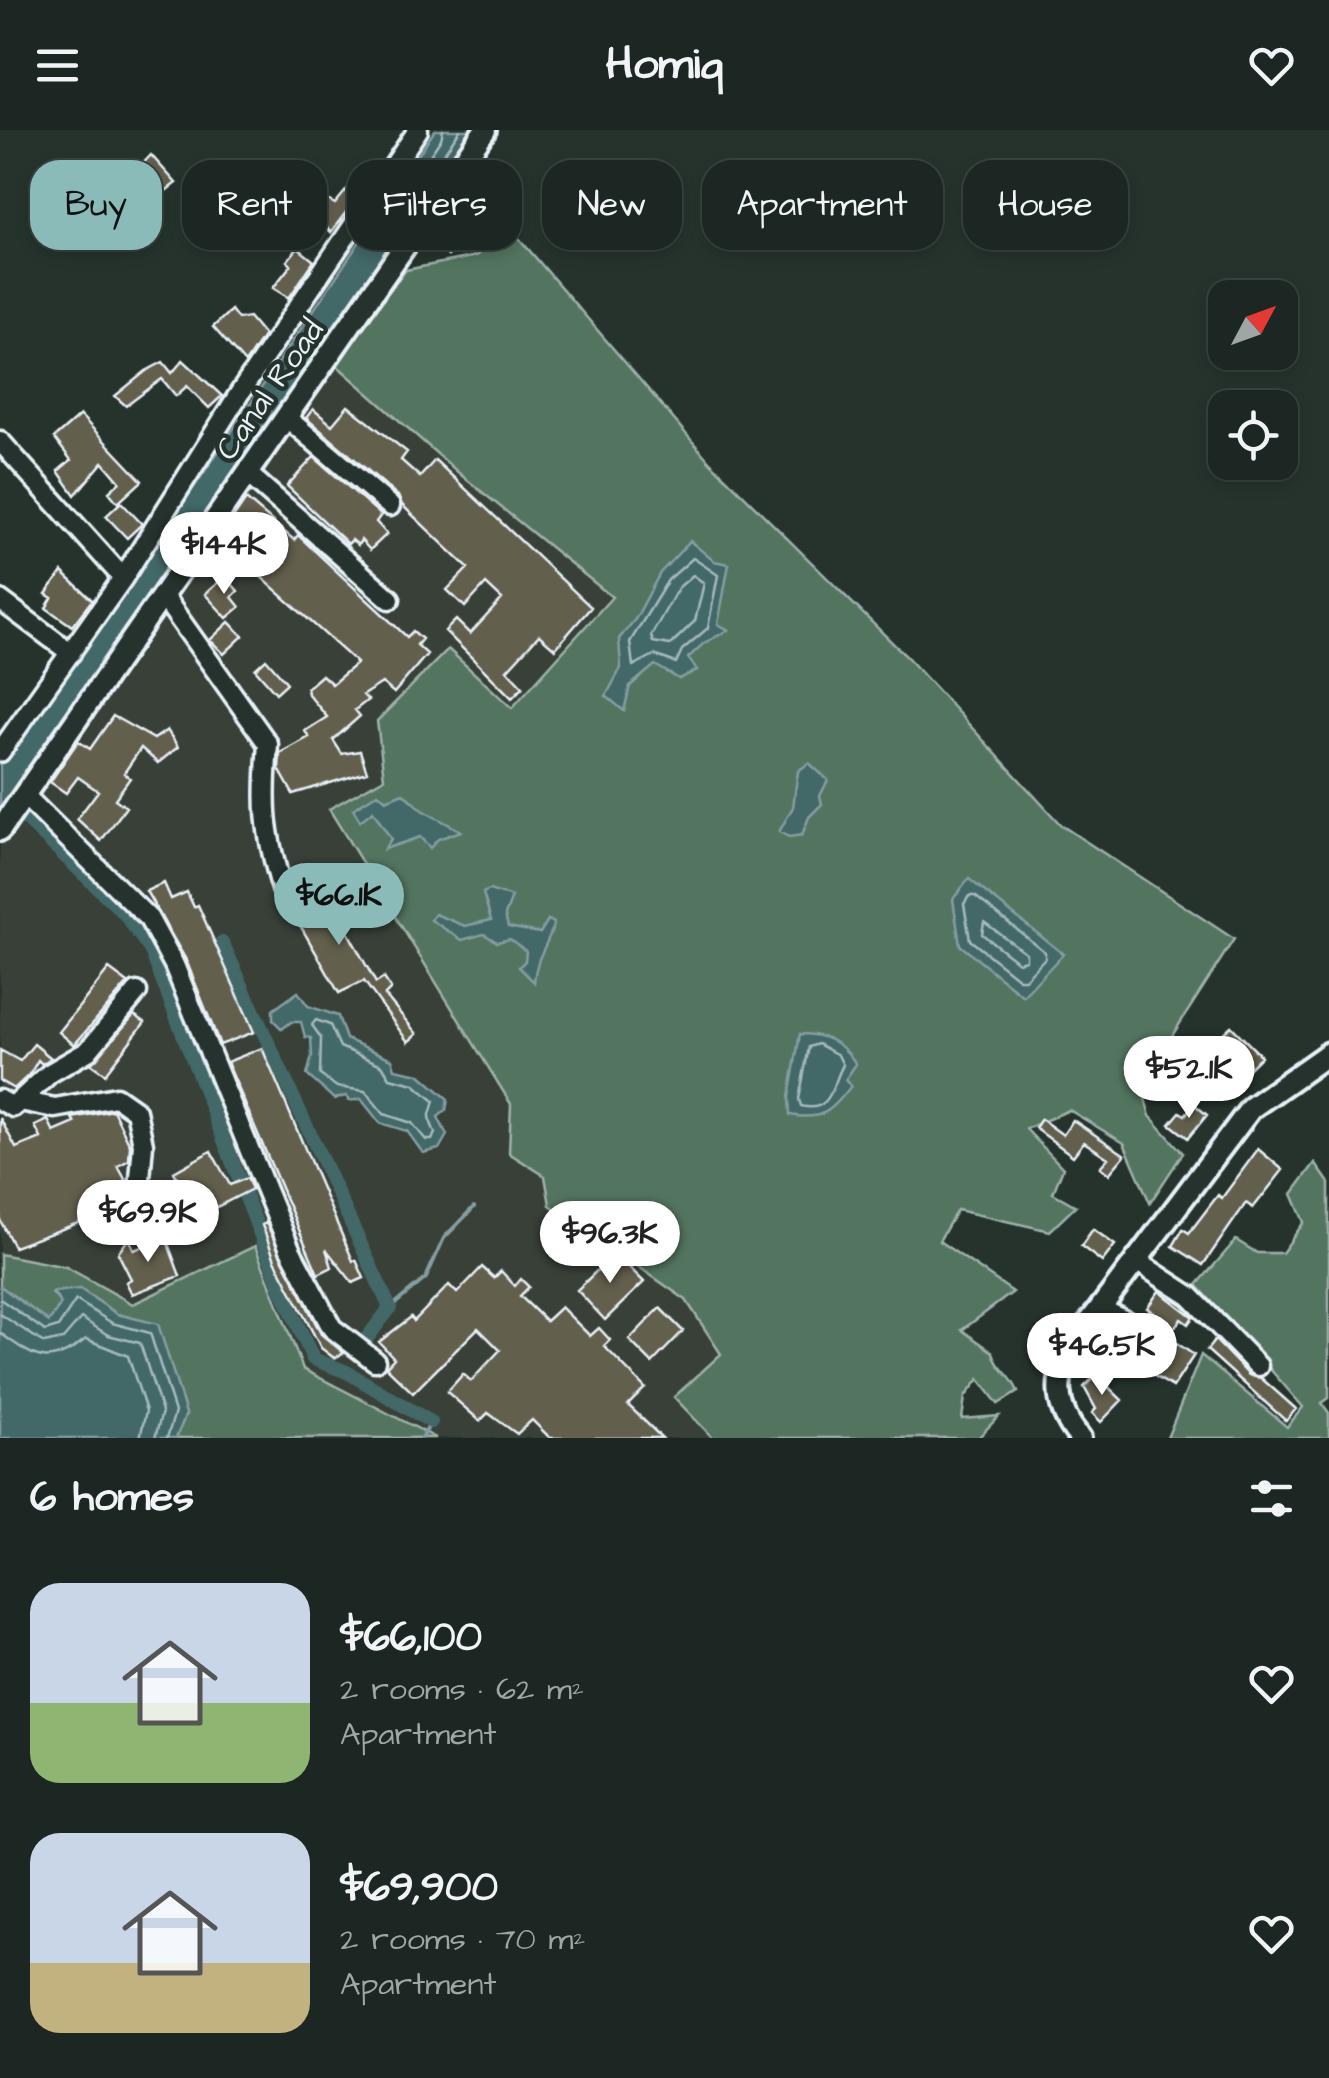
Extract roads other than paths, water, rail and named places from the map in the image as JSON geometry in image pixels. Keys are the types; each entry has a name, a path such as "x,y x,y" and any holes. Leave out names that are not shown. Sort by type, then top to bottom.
{"main road":[{"name":"Canal Road","path":"0,830 485,130"},
{"path":"1080,1438 1062,1412 1058,1377 1074,1343 1252,1108 1329,1054"}],"street":[{"path":"0,752 123,578 239,394 418,130"},
{"path":"286,418 390,506"},
{"path":"0,441 123,578"},
{"path":"248,474 390,599"},
{"path":"163,596 268,744 262,806 266,838 282,889"},
{"path":"0,600 71,653"},
{"path":"24,796 149,919 174,965 290,1249 332,1328 375,1362"},
{"path":"0,1100 13,1108 50,1072 88,1052 137,992"},
{"path":"20,1101 55,1108 116,1097 136,1111 144,1144 136,1214"},
{"path":"1135,1260 1190,1296 1258,1366"},
{"path":"1100,1308 1157,1337"}],"water":[{"path":"435,130 472,130 451,160 415,160"},
{"path":"354,250 389,250 0,810 0,757 133,578"},
{"path":"690,541 714,561 729,564 718,624 729,630 704,643 688,658 697,670 679,679 655,665 630,686 624,711 606,696 621,668 619,639 636,618 660,573"},
{"path":"809,763 828,780 820,796 822,804 809,817 802,835 789,837 779,832 793,807 798,771"},
{"path":"378,793 386,800 403,793 422,810 461,831 438,839 430,848 420,837 384,849 391,839 373,811 360,821 353,809"},
{"path":"969,879 1063,954 1023,996 960,945 953,899"},
{"path":"489,890 512,897 505,915 508,927 540,933 548,920 554,923 534,982 519,967 525,961 526,951 510,939 497,942 484,934 462,940 431,920 435,914 465,926 491,920 483,893"},
{"path":"298,992 308,1006 338,1016 346,1039 392,1059 395,1069 419,1074 448,1099 446,1110 438,1117 447,1135 439,1149 423,1153 407,1131 380,1123 361,1099 334,1099 307,1075 311,1038 305,1037 301,1022 291,1022 282,1029 273,1020 273,1010"},
{"path":"800,1034 832,1041 856,1064 845,1080 851,1086 844,1095 832,1108 811,1117 790,1115 789,1097"},
{"path":"0,1286 49,1322 61,1304 53,1292 80,1289 117,1314 158,1324 186,1414 176,1438 0,1438"}],"waterway":[{"path":"23,816 124,913 151,951 281,1288 313,1359 347,1372 431,1422"},
{"path":"222,942 390,1308 367,1338"},
{"path":"390,1308 426,1278 444,1238 474,1207"},
{"path":"422,1438 431,1422"}]}
